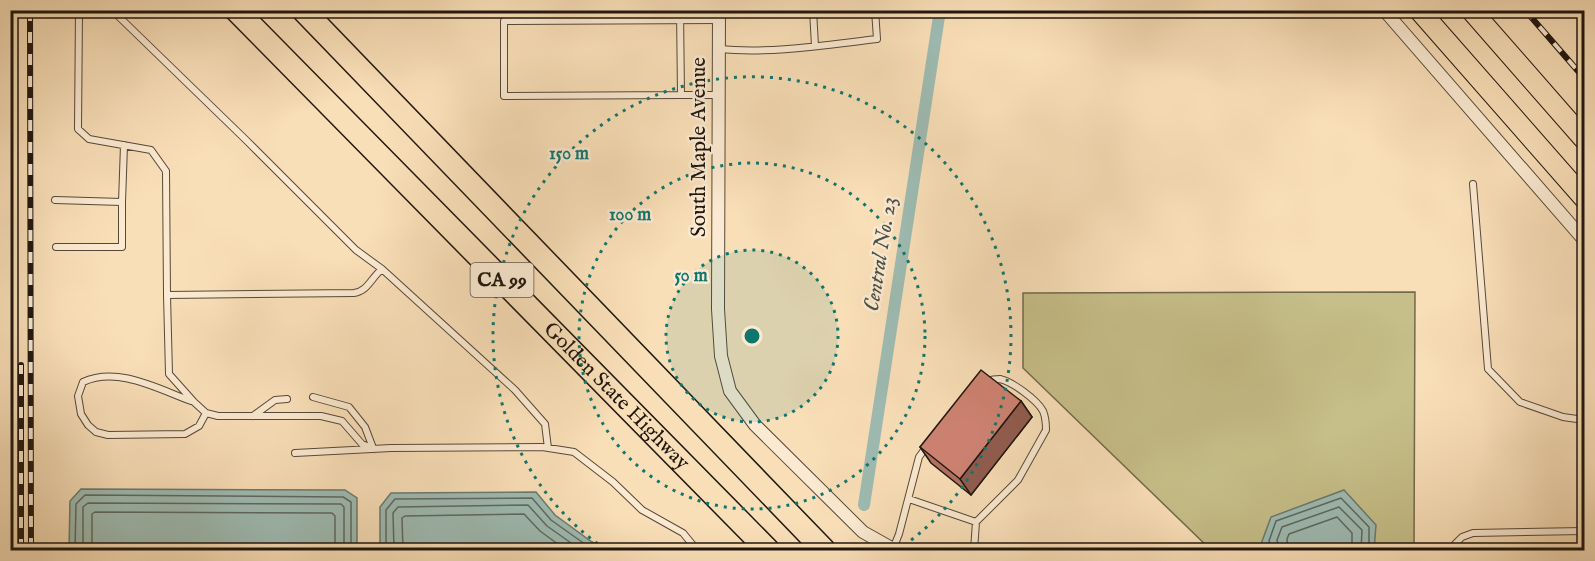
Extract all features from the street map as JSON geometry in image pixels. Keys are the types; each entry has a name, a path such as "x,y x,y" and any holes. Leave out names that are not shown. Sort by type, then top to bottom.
{"highway":[{"name":"Golden State Highway","path":"236,10 768,550"},
{"name":"Golden State Highway","path":"303,10 824,550"}],"main road":[{"path":"1419,10 1584,198"},
{"path":"1471,10 1584,139"}],"street":[{"path":"1384,10 1584,240"},
{"name":"South Maple Avenue","path":"719,15 718,309 721,356 730,391 755,425 863,532 894,550"}],"lane":[{"path":"79,10 78,129 89,139 151,150 166,171 170,374 206,413 218,416 321,416 342,421 362,444 374,449"},
{"path":"112,10 356,250 382,269 515,390 545,424 548,448"},
{"path":"608,10 610,20"},
{"path":"648,10 648,20"},
{"path":"680,10 681,95"},
{"path":"813,10 815,46"},
{"path":"719,49 734,51 782,49 876,39 875,10"},
{"path":"719,15 681,20 504,21 504,96 719,95"},
{"path":"56,247 122,247 124,145"},
{"path":"1473,184 1488,369 1520,402 1563,417 1584,420"},
{"path":"55,200 122,202"},
{"path":"167,295 354,294 366,289 374,275 382,269"},
{"path":"194,402 136,380 102,376 83,382 78,396 81,414 88,425 96,432 108,435 185,434 199,426 206,413"},
{"path":"974,550 976,522 1018,480 1046,430 1042,409 1032,398 1001,380 988,380 981,383"},
{"path":"313,397 349,407 365,427 374,449"},
{"path":"253,416 275,400 287,399"},
{"path":"894,550 919,457 930,441"},
{"path":"295,453 374,449 548,448 574,452 613,482 642,510 683,533 694,550"},
{"path":"909,499 976,522"},
{"path":"1455,550 1455,544 1462,537 1473,533 1584,531"}],"shaded area":[{"path":"1415,292 1414,550 1211,550 1023,368 1023,293"}],"water":[{"path":"81,489 345,490 357,498 357,550 69,550 70,501"},
{"path":"1344,490 1376,525 1374,550 1269,550 1261,544 1271,517"},
{"path":"536,492 555,515 592,542 613,550 380,550 380,507 391,493"}],"building":[{"path":"981,370 1021,401 960,479 920,447"}],"waterway":[{"name":"Central No. 23","path":"864,505 940,10"}],"railway":[{"path":"30,10 31,550"},
{"path":"1525,10 1584,78"},
{"path":"21,365 21,550"}]}
